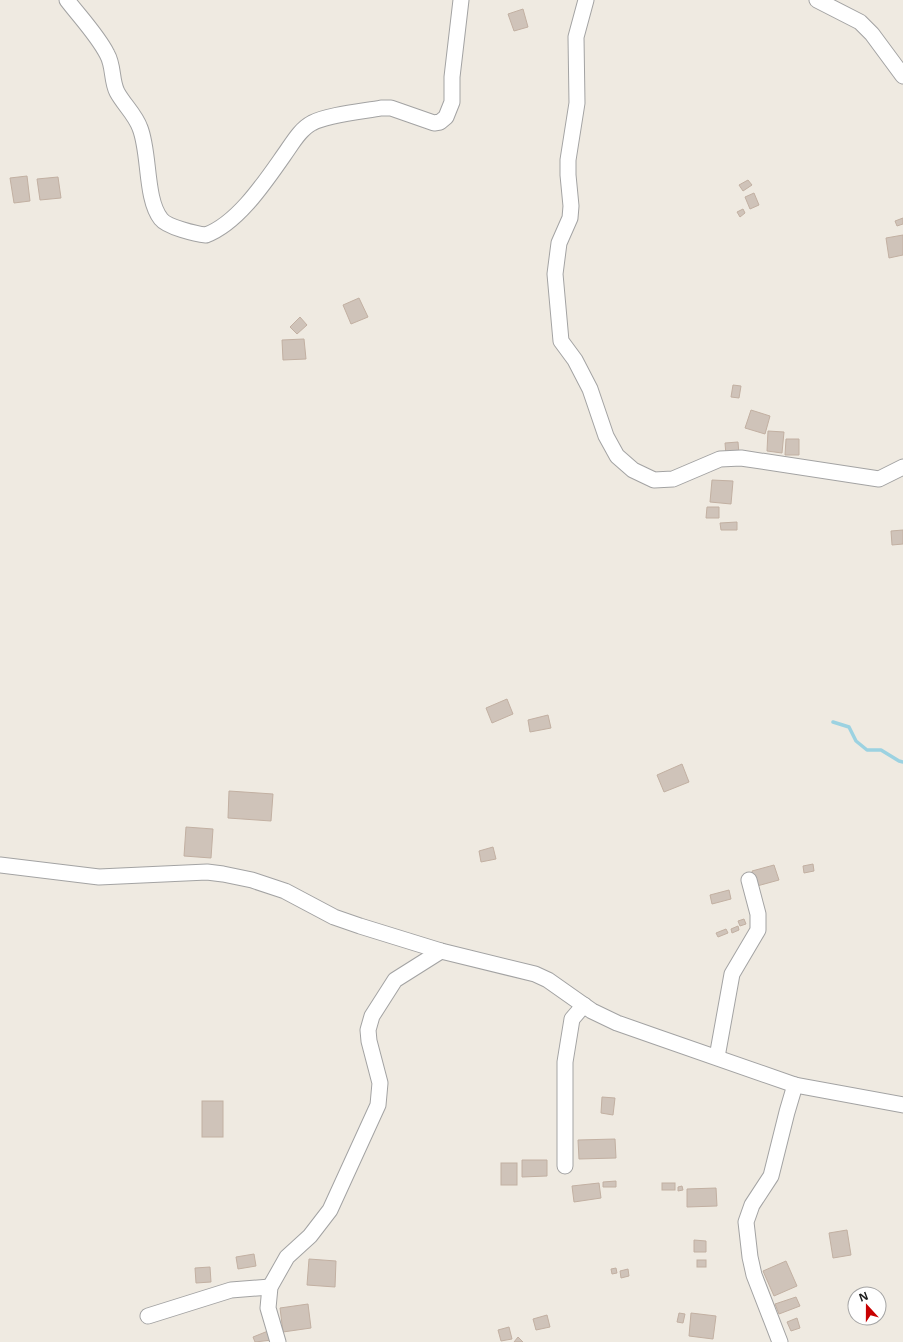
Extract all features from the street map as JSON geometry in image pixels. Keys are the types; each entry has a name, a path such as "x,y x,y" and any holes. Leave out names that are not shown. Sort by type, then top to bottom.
{"street":[{"path":"67,0 107,54 112,68 113,82 117,92 136,118 146,151 152,198 157,214 166,224 206,235 221,228 231,220 266,180 300,134 314,122 382,108 391,108 434,123 440,122 446,117 452,102 452,77 460,0"},
{"path":"586,0 576,37 577,102 568,175 571,206 570,218 559,243 554,274 561,341 584,375 606,436 617,456 633,470 654,480 674,480 720,459 729,458 741,458 879,480 894,474 903,467"},
{"path":"817,0 860,22 872,34 903,76"},
{"path":"0,865 99,877 207,872 252,880 285,891 334,917 441,951 535,974 548,980 584,1005 617,1023 795,1085 903,1105"},
{"path":"717,1057 732,974 758,930 758,914 749,880"},
{"path":"278,1342 268,1308 270,1287 286,1257 310,1236 322,1223 330,1210 378,1105 380,1083 369,1036 372,1016 396,980 441,951"},
{"path":"565,1166 564,1062 572,1019 584,1005"},
{"path":"780,1342 754,1275 750,1257 746,1222 752,1205 771,1176 795,1085"},
{"path":"148,1316 231,1290 270,1287"}],"building":[{"path":"523,9 528,27 514,31 508,14"},
{"path":"27,176 30,201 14,203 10,178"},
{"path":"58,177 61,198 40,200 37,179"},
{"path":"748,180 752,185 743,191 739,185"},
{"path":"754,193 759,205 750,209 745,197"},
{"path":"743,209 745,213 740,217 737,212"},
{"path":"903,218 903,224 897,226 895,221"},
{"path":"903,235 903,255 889,258 886,238"},
{"path":"359,298 368,317 351,324 343,305"},
{"path":"300,317 307,325 297,334 290,327"},
{"path":"304,339 306,359 283,360 282,340"},
{"path":"733,385 741,386 739,398 731,397"},
{"path":"751,410 770,416 765,434 745,428"},
{"path":"768,431 784,432 782,453 767,451"},
{"path":"786,439 799,439 799,455 785,455"},
{"path":"738,442 739,454 726,455 725,443"},
{"path":"712,480 733,481 731,504 710,502"},
{"path":"707,507 719,507 719,518 706,518"},
{"path":"737,522 737,530 721,530 720,523"},
{"path":"903,530 903,544 892,545 891,531"},
{"path":"507,699 513,714 492,723 486,708"},
{"path":"548,715 551,728 530,732 528,720"},
{"path":"682,764 689,782 664,792 657,775"},
{"path":"229,791 273,794 271,821 228,818"},
{"path":"186,827 213,829 211,858 184,856"},
{"path":"493,847 496,859 481,862 479,851"},
{"path":"813,864 814,871 804,873 803,866"},
{"path":"774,865 779,880 757,886 752,871"},
{"path":"729,890 731,899 712,904 710,895"},
{"path":"744,919 746,924 740,926 738,921"},
{"path":"738,926 739,930 732,933 731,929"},
{"path":"726,929 728,933 718,937 716,933"},
{"path":"602,1097 615,1098 613,1115 601,1113"},
{"path":"202,1101 223,1101 223,1137 202,1137"},
{"path":"615,1139 616,1158 579,1159 578,1140"},
{"path":"522,1160 547,1160 547,1176 522,1177"},
{"path":"501,1163 517,1163 517,1185 501,1185"},
{"path":"616,1181 616,1187 603,1187 603,1182"},
{"path":"599,1183 601,1198 574,1202 572,1186"},
{"path":"662,1183 675,1183 675,1190 662,1190"},
{"path":"682,1186 683,1190 678,1191 678,1187"},
{"path":"716,1188 717,1206 687,1207 687,1189"},
{"path":"847,1230 851,1255 833,1258 829,1233"},
{"path":"694,1240 706,1241 706,1252 694,1252"},
{"path":"254,1254 256,1266 238,1269 236,1257"},
{"path":"309,1259 336,1261 335,1287 307,1285"},
{"path":"697,1260 706,1260 706,1267 697,1267"},
{"path":"786,1261 797,1286 774,1296 763,1271"},
{"path":"210,1267 211,1282 196,1283 195,1268"},
{"path":"616,1268 617,1273 612,1274 611,1269"},
{"path":"628,1269 629,1276 621,1278 620,1271"},
{"path":"796,1297 800,1306 779,1314 775,1304"},
{"path":"308,1304 311,1328 283,1332 280,1308"},
{"path":"679,1313 685,1314 683,1323 677,1322"},
{"path":"691,1313 716,1316 713,1339 689,1336"},
{"path":"547,1315 550,1327 536,1330 533,1319"},
{"path":"797,1318 800,1328 791,1331 787,1322"},
{"path":"509,1327 512,1339 501,1341 498,1330"},
{"path":"268,1331 272,1340 255,1342 253,1337"},
{"path":"518,1337 523,1342 514,1342"}],"waterway":[{"path":"833,722 849,727 856,741 867,750 881,750 903,762"}]}
